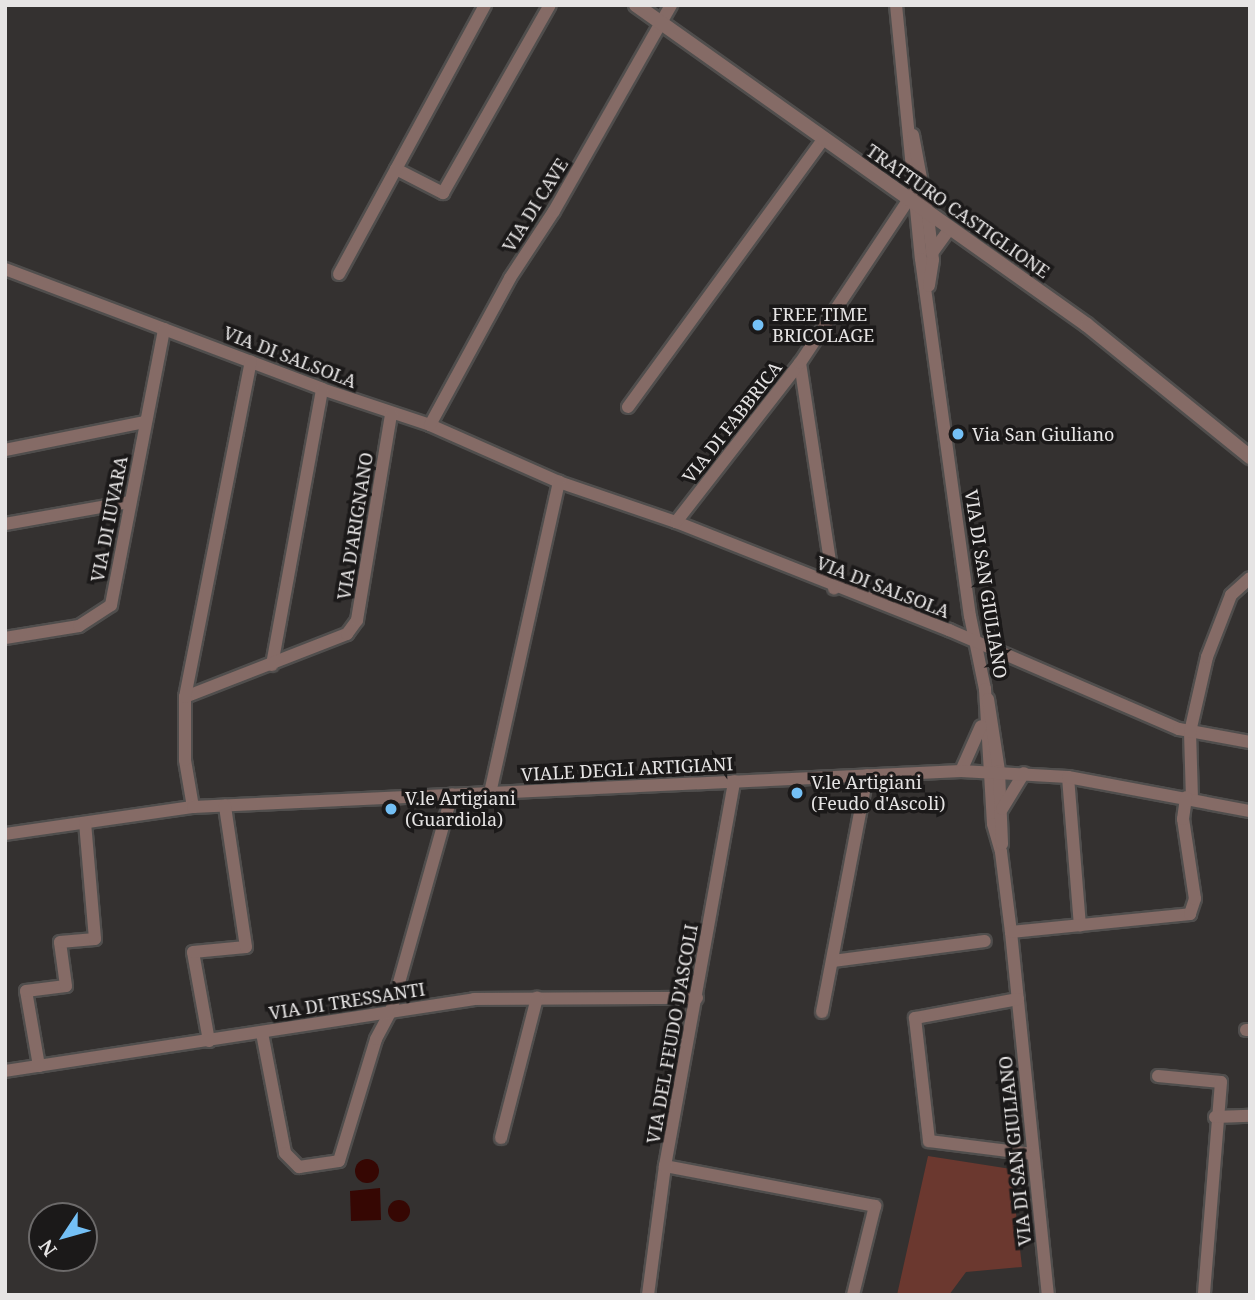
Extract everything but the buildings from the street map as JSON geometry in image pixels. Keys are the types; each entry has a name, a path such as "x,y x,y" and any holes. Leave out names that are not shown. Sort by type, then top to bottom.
{"street":[{"path":"339,274 485,5"},
{"path":"397,169 443,193 550,5"},
{"name":"TRATTURO CASTIGLIONE","path":"636,5 948,230 1087,325 1250,457"},
{"name":"VIA DI CAVE","path":"430,425 510,278 554,211 671,5"},
{"name":"VIA DI SAN GIULIANO","path":"896,5 910,128 911,174 918,208 970,616 979,645 985,689 984,719 994,771 993,824 1001,852 1011,932 1031,1154 1048,1295"},
{"path":"910,128 920,157 918,208 932,253 928,295"},
{"path":"628,407 824,138"},
{"path":"892,190 911,174"},
{"name":"VIA DI FABBRICA","path":"677,522 918,208"},
{"path":"932,253 948,230"},
{"name":"VIA DI SALSOLA","path":"5,269 322,389 430,425 559,482 677,522 1190,732 1250,743"},
{"name":"VIA DI IUVARA","path":"5,638 79,626 103,614 111,605 164,329"},
{"path":"193,807 184,746 185,697 251,361"},
{"path":"800,363 834,588"},
{"path":"272,665 322,389"},
{"name":"VIA D'ARIGNANO","path":"185,697 339,640 357,620 391,414"},
{"path":"5,450 145,422"},
{"path":"490,793 559,482"},
{"path":"5,524 130,502"},
{"path":"1011,932 1190,914 1195,900 1183,819 1189,798 1190,732 1207,657 1223,614 1231,595 1250,578"},
{"path":"985,689 994,771 1002,809 1001,852"},
{"path":"961,771 974,750 984,719"},
{"name":"VIALE DEGLI ARTIGIANI","path":"5,834 193,807 961,771 1069,777 1250,811"},
{"path":"1002,809 1024,773"},
{"path":"822,1012 867,775"},
{"path":"1069,777 1080,926"},
{"name":"VIA DEL FEUDO D'ASCOLI","path":"648,1295 665,1166 734,781"},
{"path":"262,1033 285,1153 299,1167 339,1161 376,1039 391,1011 452,793"},
{"path":"209,1041 193,952 246,947 225,806"},
{"path":"39,1066 26,991 66,986 60,942 96,939 85,823"},
{"path":"832,961 985,941"},
{"path":"501,1138 537,998"},
{"name":"VIA DI TRESSANTI","path":"5,1071 474,999 697,998"},
{"path":"1018,999 915,1018 929,1141 1031,1154"},
{"path":"1158,1076 1221,1082 1215,1116 1204,1295"},
{"path":"1215,1116 1250,1116"},
{"path":"665,1166 874,1206 853,1295"}],"shaded area":[{"path":"928,1156 1011,1169 1022,1267 966,1272 949,1295 897,1295"},
{"path":"367,1159 378,1166 379,1171 372,1182 367,1183 356,1176 355,1171 362,1160"},
{"path":"380,1188 381,1220 351,1221 350,1191"},
{"path":"399,1200 407,1203 410,1211 407,1219 399,1222 391,1219 388,1211 391,1203"}],"place":[{"name":"FREE TIME BRICOLAGE","path":"758,325"},
{"name":"Via San Giuliano","path":"958,434"},
{"name":"V.le Artigiani (Feudo d'Ascoli)","path":"797,793"},
{"name":"V.le Artigiani (Guardiola)","path":"391,809"}]}
